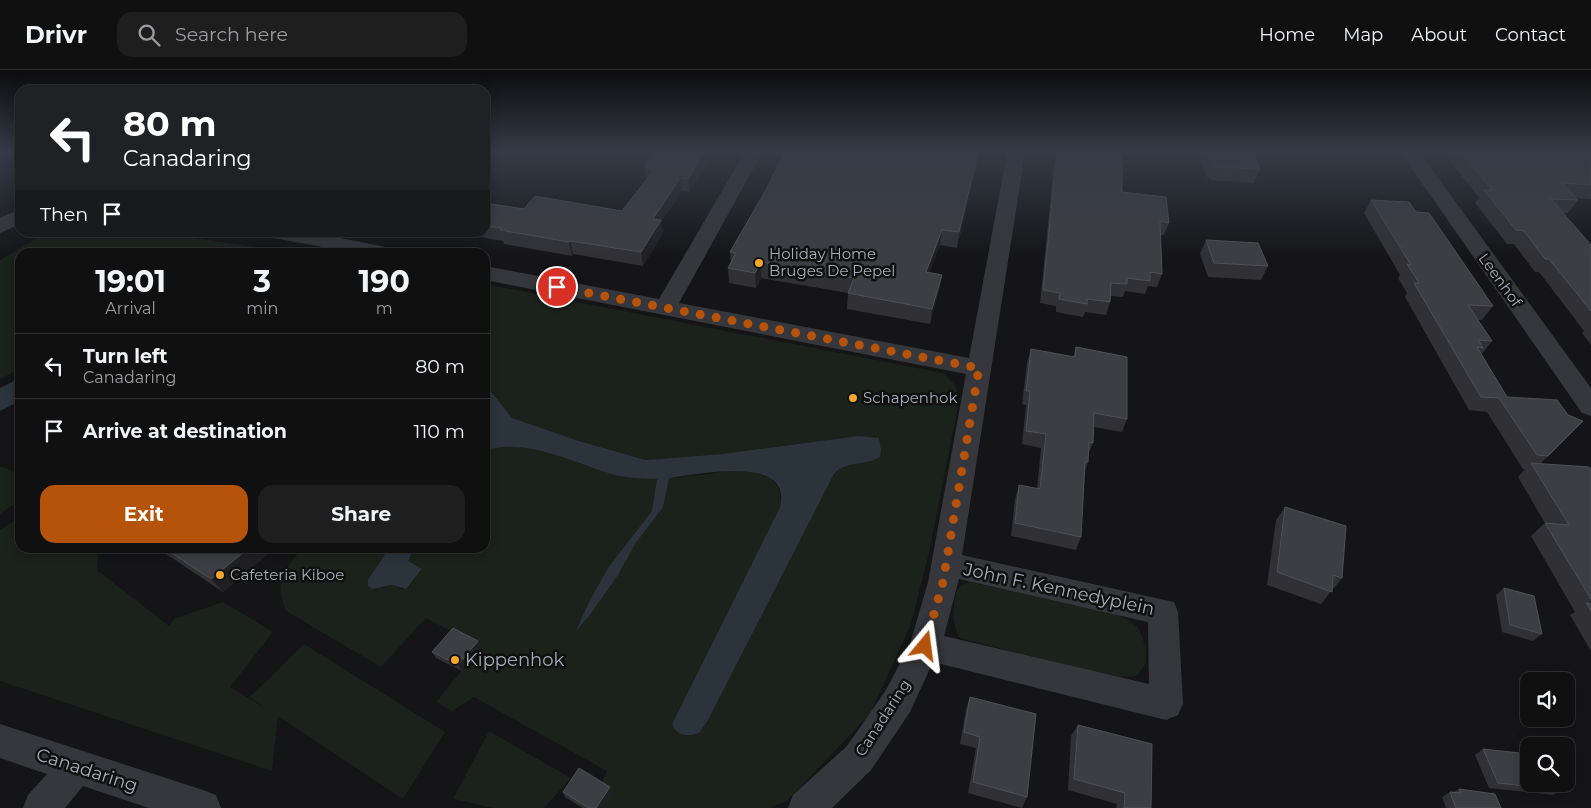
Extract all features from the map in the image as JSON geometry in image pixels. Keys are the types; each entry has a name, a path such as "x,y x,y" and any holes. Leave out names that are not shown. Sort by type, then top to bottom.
{"street":[{"path":"665,308 733,187"},
{"name":"Canadaring","path":"806,808 859,758 898,701 925,646 946,564 1010,187"},
{"name":"Leenhof","path":"1435,187 1591,407"},
{"path":"0,228 15,218"},
{"path":"300,237 356,248 366,237"},
{"path":"490,274 979,368"},
{"name":"John F. Kennedyplein","path":"925,646 1166,704 1163,612 946,564"},
{"name":"Canadaring","path":"0,741 203,808"},
{"path":"41,808 76,767"}],"shaded area":[{"path":"38,237 185,237 263,248 20,248"},
{"path":"15,251 15,372 0,379 0,260"},
{"path":"490,285 943,373 956,386 959,401 929,553 911,624 870,714 787,801 769,808 589,808 607,771 474,697 452,711 436,702 481,647 426,618 381,667 286,611 282,601 282,576 299,553 386,553 378,565 383,588 392,585 402,589 410,585 422,570 408,561 412,553 490,553 490,450 502,447 519,447 538,450 612,473 639,478 659,479 741,470 759,472 769,477 777,485 781,495 780,507 672,724 684,736 692,735 700,731 707,722 834,474 848,465 876,459 879,439 858,436 722,454 646,460 579,441 511,418 490,391"},
{"path":"15,380 15,404 0,411 0,388"},
{"path":"490,390 512,418 579,441 646,460 722,454 858,436 879,438 881,450 880,457 850,465 834,474 707,722 699,733 683,735 672,724 780,507 780,490 772,479 758,473 739,471 719,472 669,478 663,507 635,544 618,575 576,631 588,604 608,568 652,511 657,479 615,475 533,449 500,447 490,450"},
{"path":"0,466 15,472 15,504 0,514"},
{"path":"15,520 15,553 99,553 97,570 169,626 174,619 223,602 273,632 230,687 265,708 250,697 304,644 445,732 403,799 278,716 272,771 0,681 0,530"},
{"path":"386,553 412,553 408,561 422,569 406,589 392,585 372,589 368,586 368,580"},
{"path":"969,582 1117,614 1137,626 1146,649 1146,663 1137,676 1119,677 1079,669 960,638 954,621 955,599 959,588"},
{"path":"489,731 571,778 544,808 494,808 453,799"}],"building":[{"path":"640,187 674,187 653,219 661,220 641,252 569,242 490,227 490,204 524,209 535,196 622,211"},
{"path":"970,187 959,232 942,230 926,272 942,275 932,309 848,293 854,278 761,262 755,273 728,268 736,253 730,252 767,188"},
{"path":"1053,187 1122,187 1122,192 1166,197 1169,223 1160,221 1162,274 1150,272 1150,281 1127,278 1127,284 1111,283 1110,302 1087,299 1087,304 1059,299 1060,293 1043,290"},
{"path":"1490,187 1566,187 1578,200 1551,199 1591,245 1591,311 1549,259 1545,259 1524,231 1516,230 1484,190 1492,190"},
{"path":"1371,200 1409,202 1416,212 1429,213 1493,306 1468,305 1492,341 1478,340 1483,348 1477,347 1507,397 1557,400 1568,415 1583,421 1548,456 1537,455 1499,398 1481,397 1414,283 1419,283 1407,264 1411,265"},
{"path":"1206,240 1258,243 1268,266 1214,263"},
{"path":"1076,347 1127,357 1127,419 1094,413 1093,443 1089,442 1088,462 1085,461 1081,537 1015,523 1019,485 1040,489 1046,434 1026,431 1030,391 1026,391 1031,349 1075,357"},
{"path":"1531,463 1589,467 1591,470 1591,599 1545,523 1569,525"},
{"path":"1285,507 1346,526 1342,578 1333,575 1332,592 1277,572"},
{"path":"172,553 243,553 211,579"},
{"path":"1504,588 1534,596 1542,634 1510,625"},
{"path":"1586,603 1591,604 1591,611"},
{"path":"453,628 478,641 458,665 432,652"},
{"path":"970,697 1036,714 1027,797 973,782 980,737 964,732"},
{"path":"1078,725 1152,744 1151,808 1124,808 1125,793 1074,779"},
{"path":"1483,749 1520,753 1520,785 1498,783"},
{"path":"579,768 610,787 596,808 589,808 563,792"},
{"path":"1459,789 1495,794 1501,808 1456,808 1450,792 1461,793"}],"place":[{"name":"Holiday Home Bruges De Pepel","path":"759,263"},
{"name":"Schapenhok","path":"853,398"},
{"name":"Cafeteria Kiboe","path":"220,575"},
{"name":"Kippenhok","path":"455,660"}],"route":[{"path":"557,287 979,368 943,582 925,646"}]}
